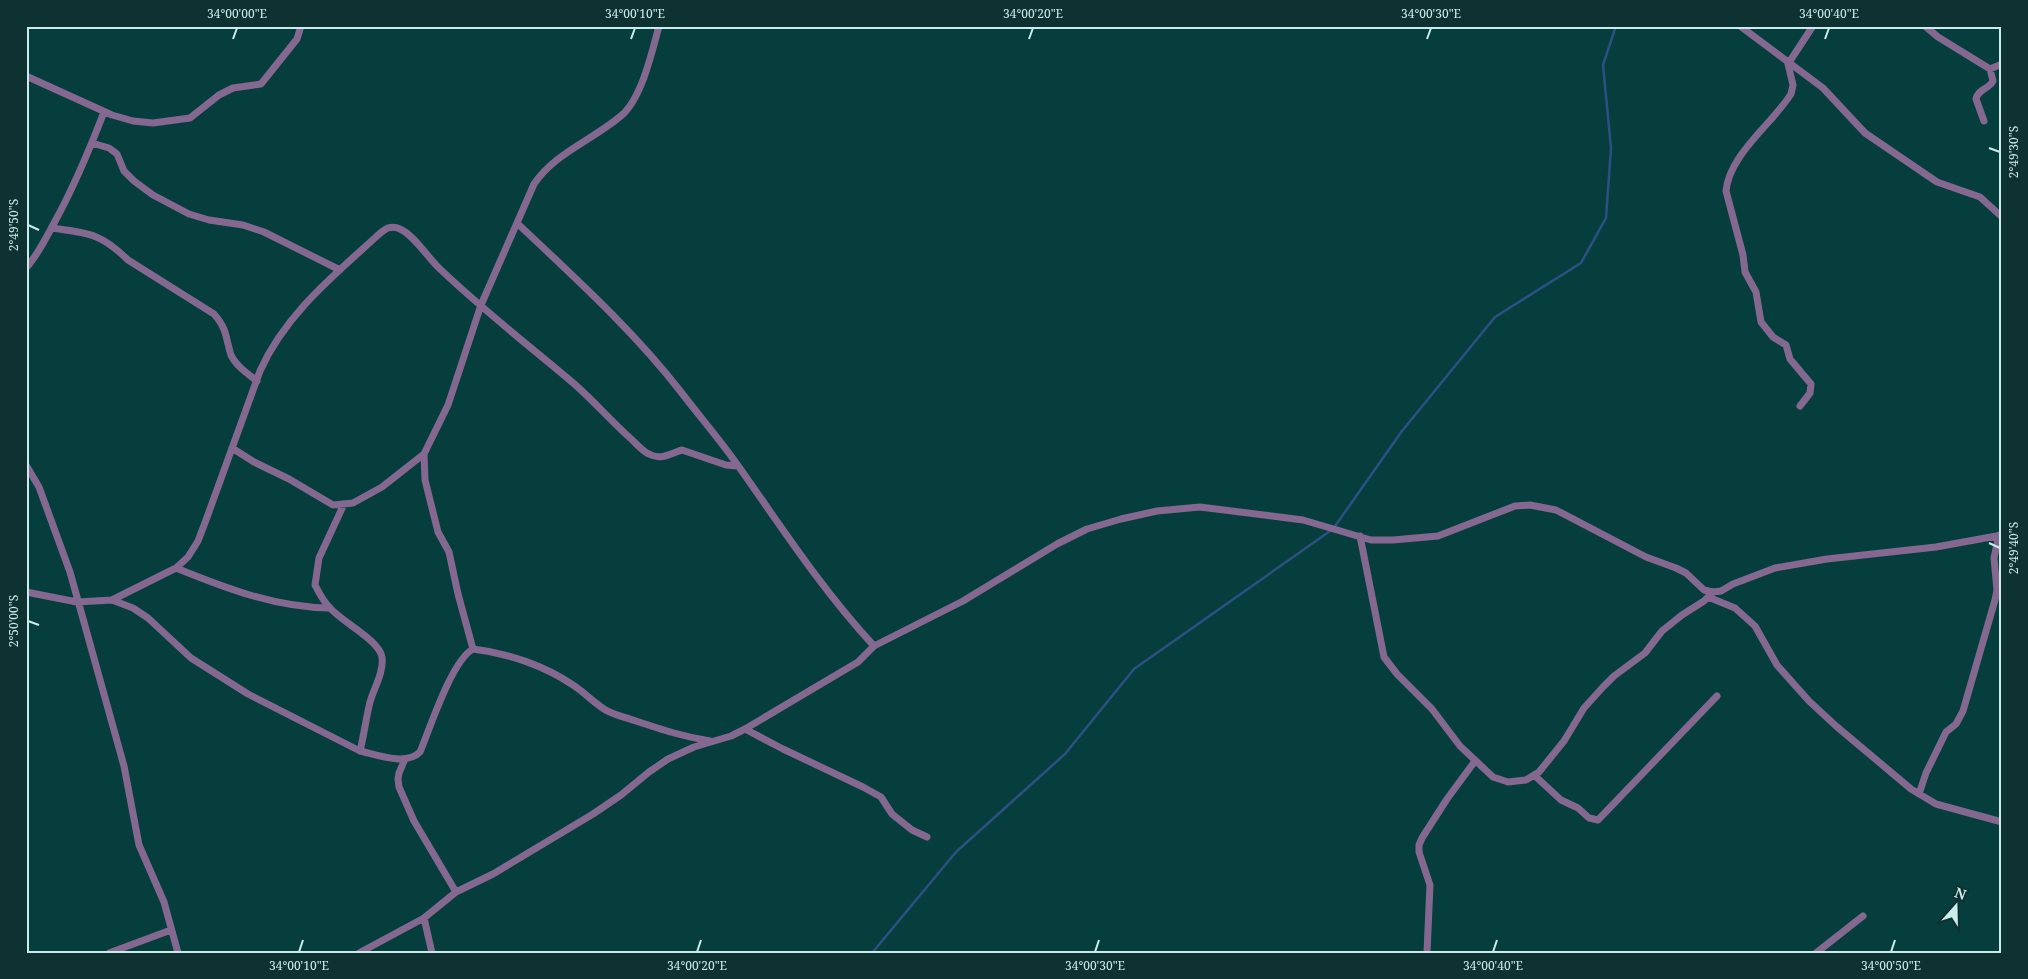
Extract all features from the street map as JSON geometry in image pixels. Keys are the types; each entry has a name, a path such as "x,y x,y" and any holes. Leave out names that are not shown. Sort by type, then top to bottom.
{"street":[{"path":"26,76 104,112 133,121 172,121 190,118 219,95 233,88 260,84 297,39 301,26"},
{"path":"232,448 333,505 353,503 382,487 424,454 448,405 481,305 534,184 540,175 560,156 623,114 638,91 648,66 659,26"},
{"path":"1740,26 1822,88 1865,133 1937,182 1980,197 2002,216"},
{"path":"1800,406 1810,393 1811,384 1790,358 1786,345 1773,336 1761,322 1756,292 1745,272 1743,255 1726,191 1734,166 1791,94 1793,85 1788,64 1813,26"},
{"path":"1925,26 1938,37 1990,69 1993,81 1991,85 1979,92 1976,99 1984,121"},
{"path":"1990,69 2002,64"},
{"path":"26,268 52,228 82,169 104,112"},
{"path":"92,143 109,148 117,154 124,171 134,181 153,195 189,214 209,220 243,225 264,232 340,270"},
{"path":"518,224 615,317 680,390 738,466 776,522 840,608 874,646"},
{"path":"26,592 77,602 112,600 176,568 188,557 198,541 270,348 316,292 386,228 393,226 401,229 410,237 438,268 524,344 573,383 601,412 649,454 662,457 671,456 682,450 726,465 738,466"},
{"path":"52,228 93,234 135,265 214,314 223,323 232,356 257,381"},
{"path":"424,454 425,480 438,532 449,552 473,649"},
{"path":"26,465 39,487 70,572 117,740 139,845 164,902 178,953"},
{"path":"344,504 319,558 315,585 330,608 364,636 377,648 382,656 382,668 370,702 360,751"},
{"path":"359,953 424,918 456,892 493,874 593,814 668,759 710,741 731,736 745,729 858,662 874,646 963,601 1057,544 1087,529 1121,519 1157,512 1200,507 1303,520 1371,540 1438,536 1515,506 1544,506 1556,510 1646,557 1686,573 1710,595 1735,608 1756,626 1777,665 1809,701 1897,778 1919,794 1936,804 2002,822"},
{"path":"1360,536 1384,657 1397,674 1420,696 1460,746 1493,777 1508,782 1526,780 1534,775 1564,742 1584,708 1609,681 1645,653 1668,626 1710,595 1775,568 1827,559 1936,547 2000,535 1994,558 1995,600 1968,694 1956,724 1946,732 1926,773 1919,794"},
{"path":"176,568 221,586 292,606 330,608"},
{"path":"112,600 133,608 148,618 191,658 248,694 360,751 405,759 412,758 420,752 450,679 465,654 473,649 502,655 549,672 572,684 603,709 618,715 675,735 710,741"},
{"path":"1534,775 1561,800 1578,808 1589,818 1598,820 1717,696"},
{"path":"745,729 875,794 885,802 892,814 912,830 928,837"},
{"path":"405,759 399,773 399,787 414,821 456,892"},
{"path":"1427,953 1430,885 1419,852 1419,845 1447,799 1475,760"},
{"path":"1816,953 1864,916"},
{"path":"424,918 432,953"},
{"path":"109,953 172,930"}],"waterway":[{"path":"872,953 956,852 1065,754 1134,669 1333,529 1402,431 1495,317 1581,263 1606,218 1611,148 1603,65 1616,26"}]}
